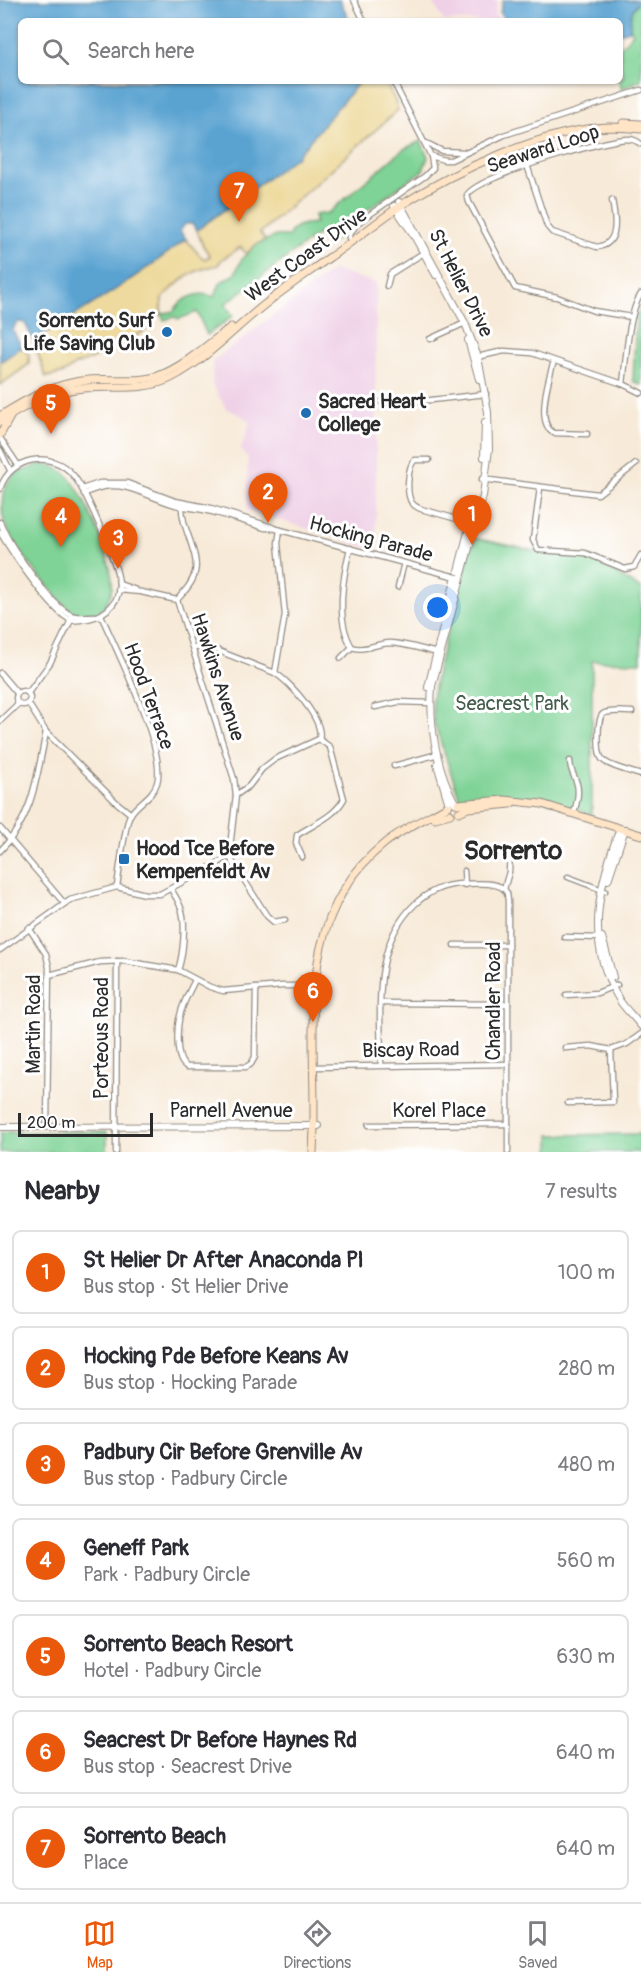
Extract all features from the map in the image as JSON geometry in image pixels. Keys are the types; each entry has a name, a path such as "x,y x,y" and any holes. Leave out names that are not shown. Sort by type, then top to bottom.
{"main road":[{"name":"West Coast Drive","path":"0,422 33,402 64,391 94,387 146,387 173,377 193,364 268,302 423,188 483,159 538,138 587,125 641,124"},
{"name":"West Coast Drive","path":"0,416 33,396 66,384 91,380 136,380 167,372 192,356 349,238 398,206 480,164 530,144 565,134 593,128 641,129"},
{"path":"0,436 11,415"},
{"path":"315,1152 317,960 334,908 353,877 385,843 405,829 453,807 496,801 528,802 574,813 622,831"},
{"path":"453,807 527,805 555,810 641,837"}],"street":[{"path":"354,0 363,18"},
{"path":"349,238 349,234 359,222 431,171 433,165 431,156 395,84"},
{"path":"431,156 437,159 452,160 504,135 598,105 641,88"},
{"name":"Seaward Loop","path":"632,317 594,310 557,297 520,290 513,285 467,195 477,186 527,165 586,148 625,140 635,140 641,144"},
{"path":"424,142 442,152 466,152"},
{"path":"527,165 547,226 552,232 597,247 602,246 610,238 616,226 612,200"},
{"name":"St Helier Drive","path":"398,206 464,324 476,358 490,436 484,480 438,653 428,703 436,755 453,807"},
{"path":"387,286 390,274 425,252"},
{"path":"622,384 632,317 641,294"},
{"path":"430,339 464,324"},
{"path":"476,358 493,352 512,350 532,353 622,384 641,393"},
{"path":"554,361 546,391 546,425 550,432 554,433 587,434"},
{"path":"381,402 431,400 484,394"},
{"path":"0,436 18,465"},
{"path":"0,450 10,470"},
{"path":"4,456 9,452"},
{"path":"0,489 10,470 18,465 37,460 56,463 72,475 83,491 105,538 119,587 110,608 99,616 72,618 60,611 36,584 0,532"},
{"path":"429,460 414,460 410,464 408,471 410,501 421,509 473,523"},
{"path":"484,480 598,494 636,464"},
{"name":"Hocking Parade","path":"83,491 119,486 141,491 182,505 211,508 280,530 458,578"},
{"path":"540,488 533,540 538,550 585,553 625,569 634,567 641,555"},
{"name":"Hawkins Avenue","path":"182,505 183,520 195,558 196,569 189,585 177,600 234,779 236,795 229,856"},
{"path":"0,522 28,568 72,618"},
{"path":"275,673 285,615 278,543 280,530"},
{"path":"350,548 342,585 345,626 352,648"},
{"path":"398,587 404,563"},
{"path":"119,587 177,600"},
{"name":"Hood Terrace","path":"99,616 140,704 157,761 158,777 155,789 131,814"},
{"path":"28,693 50,663 72,618"},
{"path":"341,658 352,648 362,649 377,644 392,643 438,653"},
{"path":"194,648 207,646 275,673 287,681 309,709 320,736 330,747 344,799 338,807 318,823 297,835 296,843 302,857"},
{"path":"0,673 17,693"},
{"path":"17,693 22,691 28,693"},
{"path":"17,693 15,699 18,704 24,706 30,698 28,693"},
{"path":"375,708 392,702 428,703"},
{"path":"28,703 46,732 131,814 117,887"},
{"path":"0,721 18,704"},
{"path":"632,712 607,712 602,715 599,720 599,752 605,762 641,775"},
{"path":"0,851 11,840 25,818 35,788 46,732"},
{"path":"236,795 249,786 262,769 275,759 320,736"},
{"path":"394,766 436,755"},
{"path":"570,761 570,768 578,786 574,813"},
{"path":"0,828 64,903"},
{"path":"622,831 597,916 603,962 621,1002 641,1026"},
{"name":"Chandler Road","path":"508,1152 508,901 504,889 509,872 510,852"},
{"path":"0,950 64,903 76,897 117,887 151,895 160,894 229,856 267,916 274,921 285,920"},
{"path":"464,871 465,885"},
{"path":"568,877 603,891"},
{"path":"381,1065 381,973 384,956 404,915 434,889 465,885 497,885 504,889"},
{"path":"171,889 180,906 183,918 181,963 178,970"},
{"name":"Martin Road","path":"29,928 46,954 49,975 47,1126"},
{"path":"564,937 600,938"},
{"path":"454,945 508,945"},
{"name":"Porteous Road","path":"116,1152 117,961"},
{"path":"49,975 100,962 131,961 178,970 195,980 223,991 316,986"},
{"path":"195,980 179,1020 178,1056 182,1064 187,1067 246,1067 251,1064 255,1057 256,988"},
{"path":"566,995 597,993 615,986"},
{"path":"615,986 641,1019"},
{"path":"381,1003 508,1004"},
{"path":"565,1048 591,1046 611,1050 627,1044 641,1034"},
{"path":"568,1103 613,1102 611,1050"},
{"name":"Biscay Road","path":"316,1067 508,1064"},
{"name":"Korel Place","path":"369,1125 508,1124"},
{"name":"Parnell Avenue","path":"0,1126 316,1126"}],"shaded area":[{"path":"431,0 498,0 495,14 498,18 442,18"},
{"name":"Sacred Heart College","path":"333,270 376,283 376,550 247,510 248,459 241,449 250,423 244,417 226,408 212,384 213,361"}],"green space":[{"path":"641,1 641,80 621,89 624,76 623,45 633,33 630,22 635,4"},
{"path":"421,141 428,157 423,170 356,218 341,235 329,244 318,234 225,304 233,316 207,335 197,312 179,319 174,317 164,320 161,314 174,311 181,302 191,296 203,294 214,297 221,282 234,275 242,259 255,245 276,236 289,236 293,229 300,225 316,223 314,215 328,213 404,149"},
{"path":"641,306 641,385 633,381 636,317"},
{"path":"39,464 52,466 65,473 89,510 103,545 112,577 111,595 99,612 74,613 66,606 25,557 4,522 2,510 6,485 17,473"},
{"name":"Seacrest Park","path":"474,538 535,551 589,557 641,589 641,662 592,661 592,814 544,800 479,797 460,800 434,722 432,698 438,666"},
{"path":"107,1132 107,1152 0,1152 0,1133"},
{"path":"641,1134 641,1152 550,1152 550,1135"}],"sand":[{"path":"357,84 386,84 398,110 260,233 265,240 255,245 246,254 241,247 222,259 218,265 193,273 181,281 162,299 161,314 154,316 151,326 141,333 102,355 75,365 64,373 46,377 33,340 112,292 186,239 200,256 205,259 210,256 197,230 296,157"},
{"path":"22,347 29,355 29,364 0,385 0,362"}],"water":[{"path":"0,0 340,0 349,18 18,18 18,84 357,84 296,157 197,230 192,224 185,224 180,231 186,239 168,253 131,279 33,340 25,323 19,322 15,325 13,331 22,347 0,362"},
{"path":"503,0 641,0 633,10 630,30 623,32 623,18 503,18 500,12"}],"place":[{"name":"Sorrento Beach","path":"239,222"},
{"name":"Sorrento Surf Life Saving Club","path":"167,332"},
{"name":"Sacred Heart College","path":"306,413"},
{"name":"Sorrento Beach Resort","path":"51,434"},
{"name":"Hocking Pde Before Keans Av","path":"268,523"},
{"name":"St Helier Dr After Anaconda Pl","path":"472,545"},
{"name":"Geneff Park","path":"61,547"},
{"name":"Padbury Cir Before Grenville Av","path":"118,569"},
{"name":"Hood Tce Before Kempenfeldt Av","path":"124,859"},
{"name":"Seacrest Dr Before Haynes Rd","path":"313,1022"}],"district":[{"name":"Sorrento","path":"513,851"}]}
